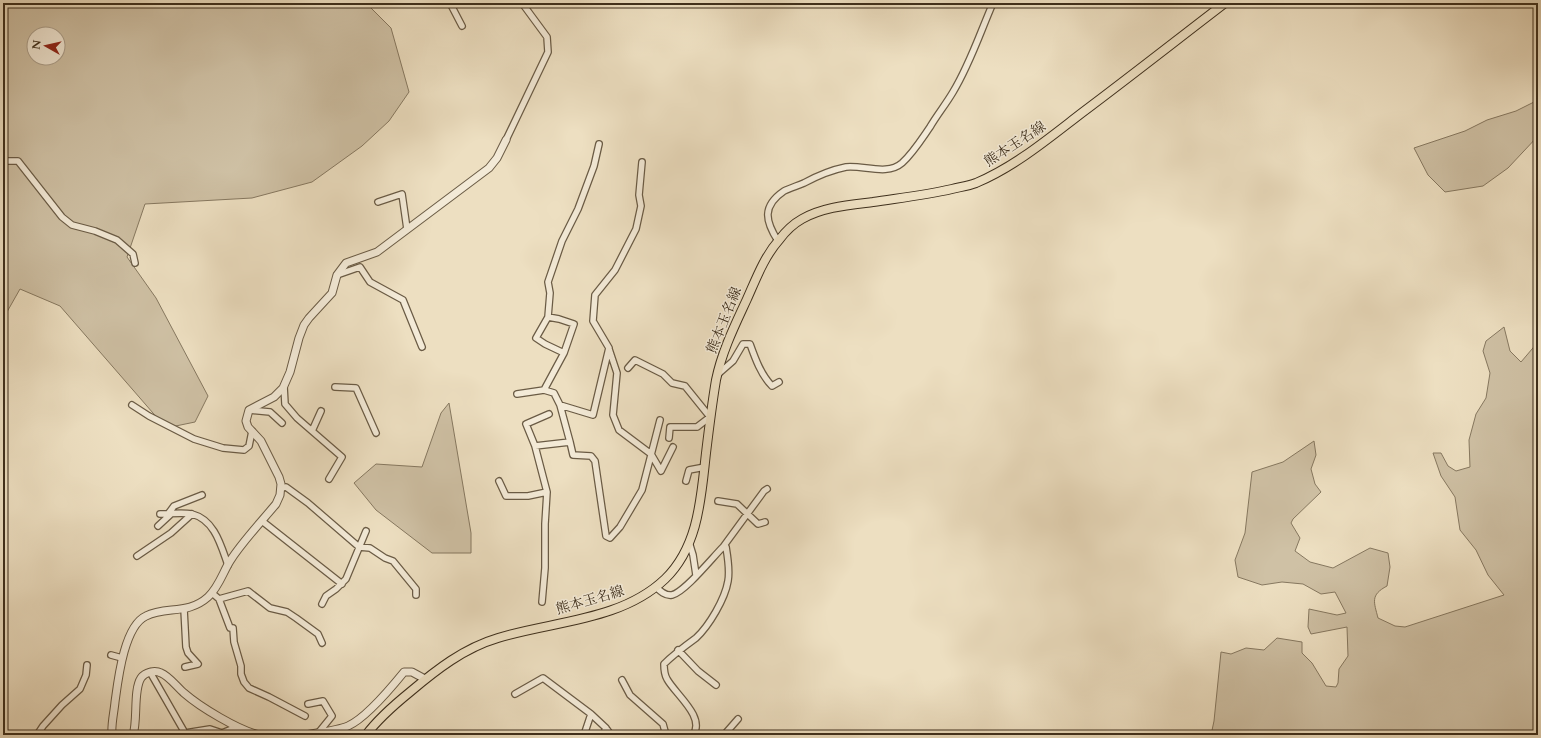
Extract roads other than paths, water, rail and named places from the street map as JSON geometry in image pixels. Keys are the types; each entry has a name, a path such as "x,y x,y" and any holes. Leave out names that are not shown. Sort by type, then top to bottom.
{"main road":[{"name":"熊本玉名線","path":"366,735 375,723 425,679 470,649 496,638 615,608 637,599 656,587 667,577 676,566 689,542 698,516 710,417 717,375 730,336 763,263 786,231 801,220 822,211 846,205 938,192 972,185 1004,170 1053,135 1225,3"}],"street":[{"path":"450,3 462,26"},
{"path":"112,735 122,658 137,622 145,616 184,609 200,603 212,593 228,565 276,504 281,488 279,477 261,441 246,421 249,410 274,397 284,386 290,372 299,338 304,326 309,318 332,293 336,285 337,274 346,263 377,252 489,168 497,158 548,52 547,37 522,3"},
{"path":"778,241 770,230 768,212 776,199 785,191 828,171 853,167 882,170 892,169 907,158 915,149 953,92 965,70 993,3"},
{"path":"564,353 536,338 548,316 550,293 548,282 562,241 578,209 594,166 599,144"},
{"path":"3,161 18,161 62,217 72,225 95,231 117,240 133,254 135,263"},
{"path":"642,162 639,195 641,206 636,229 615,270 595,294 593,321 609,348 617,373 613,415 619,430 651,454 661,471 673,447"},
{"path":"378,202 402,194 407,229"},
{"path":"337,274 360,267 370,282 403,300 422,347"},
{"path":"544,390 564,353 574,324 548,316"},
{"path":"717,375 733,361 742,344 750,344 756,362 768,382 772,386 779,382"},
{"path":"560,405 593,415 609,348"},
{"path":"628,368 635,360 663,374 672,382 685,386 710,417 697,427 670,427 669,438"},
{"path":"284,386 285,404 297,418 342,457 329,480"},
{"path":"335,387 356,388 376,433"},
{"path":"518,394 544,390 554,393 560,405 573,455 591,456 595,461 606,536 610,538 620,527 642,490 660,420"},
{"path":"132,405 149,416 194,439 223,448 244,450 249,446 252,430"},
{"path":"249,410 270,412 282,422"},
{"path":"312,431 321,411"},
{"path":"542,602 546,568 545,524 547,492 535,446 526,424 549,414"},
{"path":"535,446 570,442"},
{"path":"686,481 689,470 705,467"},
{"path":"499,481 506,496 528,496 547,492"},
{"path":"281,488 286,487 303,499 360,546 370,548 385,558 393,561 416,589 416,595"},
{"path":"656,587 664,594 671,595 682,590 722,547 746,513 767,488"},
{"path":"158,526 170,514 174,506 202,495"},
{"path":"718,502 737,504 758,524 765,522"},
{"path":"160,514 192,514 208,522 218,537 228,565"},
{"path":"137,556 171,533 192,514"},
{"path":"262,521 342,584"},
{"path":"322,604 326,596 342,584 346,579 366,531"},
{"path":"689,542 696,575"},
{"path":"693,735 696,726 696,717 667,679 664,672 664,664 678,650 697,637 710,620 722,600 728,582 729,566 726,547 722,547"},
{"path":"219,599 248,591 270,608 287,612 292,615 318,634 322,643"},
{"path":"212,593 219,599 221,606 229,620 230,628 233,628 234,642 244,682 249,688 305,716"},
{"path":"184,609 186,647 188,654 198,664 185,667"},
{"path":"678,650 698,671 716,685"},
{"path":"111,655 122,658"},
{"path":"37,735 62,705 80,689 86,675 87,665"},
{"path":"150,672 185,734 210,729 222,733 237,727"},
{"path":"133,735 138,687 141,678 144,674 157,672 163,674 185,694 237,727 258,735"},
{"path":"305,735 348,726 361,717 384,696 404,672 412,672 425,679"},
{"path":"514,694 543,678 591,714 606,728 611,735"},
{"path":"622,680 630,695 663,724 666,735"},
{"path":"308,704 323,701 332,716 319,732"},
{"path":"584,735 591,714"},
{"path":"724,735 738,719"},
{"path":"603,735 606,728"}]}
